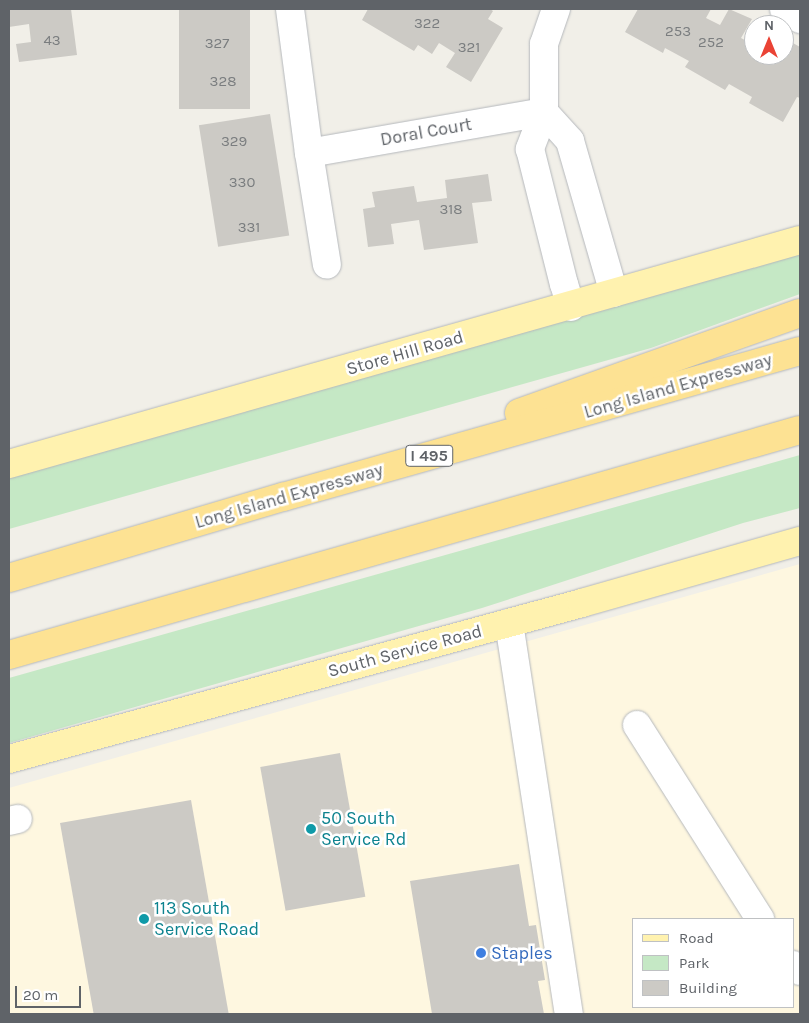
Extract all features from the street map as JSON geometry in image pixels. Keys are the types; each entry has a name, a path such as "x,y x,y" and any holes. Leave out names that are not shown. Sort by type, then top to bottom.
{"highway":[{"path":"283,498 800,313"},
{"name":"Long Island Expressway","path":"9,578 800,351"},
{"path":"9,655 800,430"}],"main road":[{"name":"Store Hill Road","path":"9,464 572,307 614,293 800,240"},
{"name":"South Service Road","path":"9,759 800,541"}],"street":[{"path":"290,9 309,153 327,265"},
{"path":"556,9 544,44 544,112 530,149 564,284 572,307"},
{"path":"784,9 800,19"},
{"path":"544,112 570,141 614,293"},
{"name":"Doral Court","path":"309,153 544,112"},
{"path":"509,622 570,1014"},
{"path":"636,725 759,918"}],"shaded area":[{"path":"800,564 800,1014 9,1014 9,788"}],"green space":[{"path":"800,251 800,294 651,348 9,529 9,476"},
{"path":"800,455 800,508 743,523 482,608 9,743 9,678"}],"building":[{"path":"9,9 71,9 77,55 19,62 16,44 31,42 29,24 9,27"},
{"path":"179,9 250,9 250,109 179,109"},
{"path":"368,9 490,9 493,11 488,19 503,28 471,82 446,67 455,53 439,43 432,54 418,45 414,51 362,20"},
{"path":"638,9 711,9 706,18 720,25 729,9 744,16 744,33 741,38 744,40 744,65 794,65 794,44 800,47 800,98 797,97 783,122 749,103 752,97 729,84 725,90 685,67 689,61 665,48 663,53 625,32"},
{"path":"270,114 289,235 218,247 199,125"},
{"path":"488,174 492,201 472,203 478,243 424,250 419,220 391,224 394,244 368,247 363,209 375,207 372,192 414,186 417,202 447,198 445,180"},
{"name":"50 South Service Rd","path":"340,753 365,897 286,911 260,767"},
{"name":"113 South Service Road","path":"191,800 229,1014 94,1014 60,823"},
{"name":"Staples","path":"519,864 529,926 536,925 545,980 538,981 544,1014 432,1014 410,881"}],"place":[{"name":"50 South Service Rd","path":"311,829"},
{"name":"113 South Service Road","path":"144,919"},
{"name":"Staples","path":"481,953"}]}
